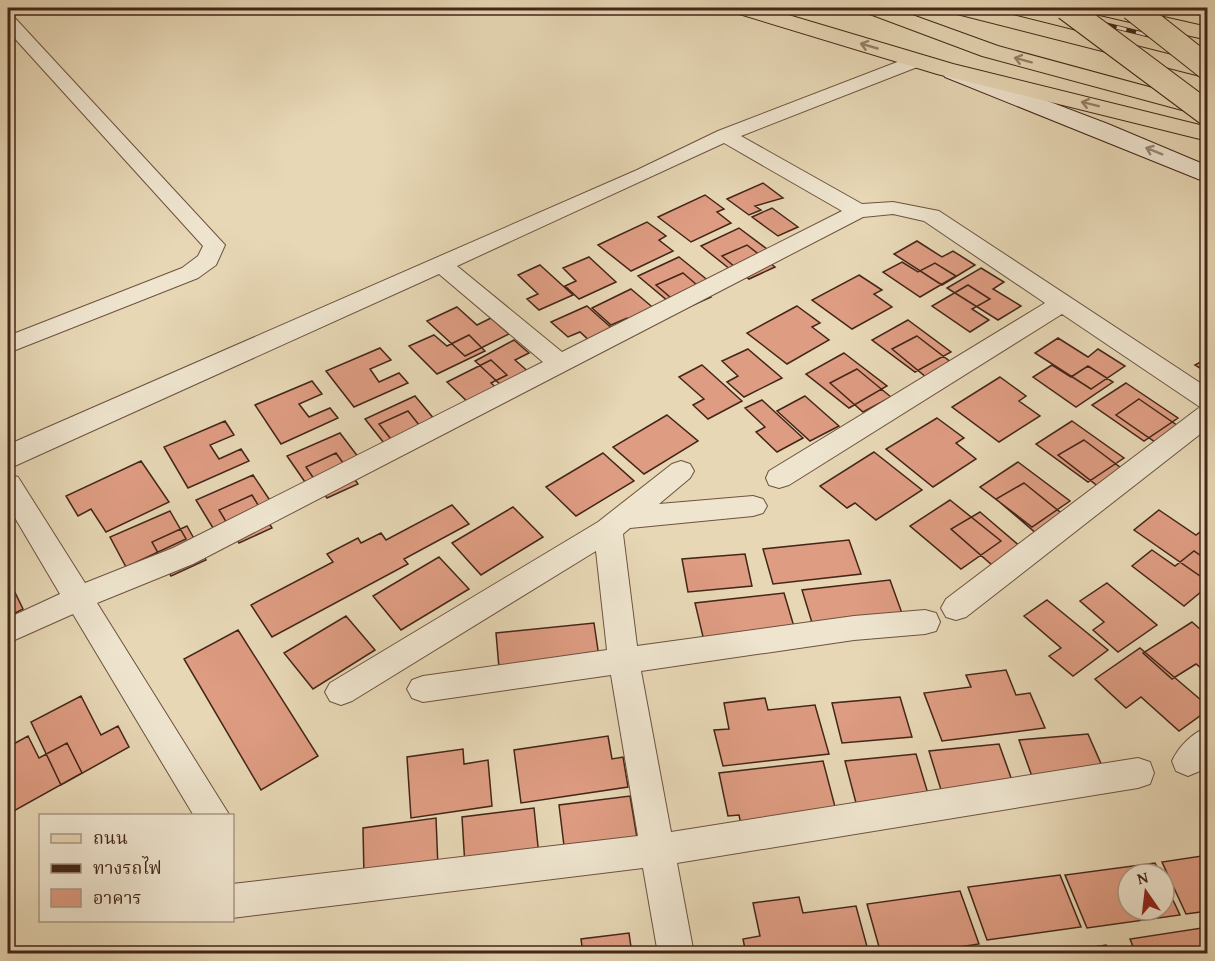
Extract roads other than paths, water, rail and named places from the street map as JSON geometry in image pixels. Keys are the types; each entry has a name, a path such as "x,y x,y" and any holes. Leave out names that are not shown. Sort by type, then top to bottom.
{"main road":[{"path":"744,8 945,69 1100,129 1208,175"},
{"path":"875,8 990,51 1208,112"},
{"path":"961,8 1208,69"},
{"path":"1066,8 1208,112"},
{"path":"1099,8 1208,34"},
{"path":"1132,8 1208,69"},
{"path":"945,69 1208,134"}],"street":[{"path":"8,21 214,245 208,260 189,273 10,339"},
{"path":"8,459 32,445 644,174 725,135 918,60"},
{"path":"725,135 858,212"},
{"path":"8,632 77,599 193,551 858,212 893,208 931,216 1208,401"},
{"path":"441,264 560,363"},
{"path":"779,478 1061,304"},
{"path":"956,608 1208,414"},
{"path":"341,692 615,524 681,471"},
{"path":"8,484 212,814"},
{"path":"615,524 753,506"},
{"path":"615,524 624,661 676,954"},
{"path":"423,689 854,628 925,622"},
{"path":"234,901 658,850 1138,774"}],"railway":[{"path":"1039,8 1208,50"}]}
